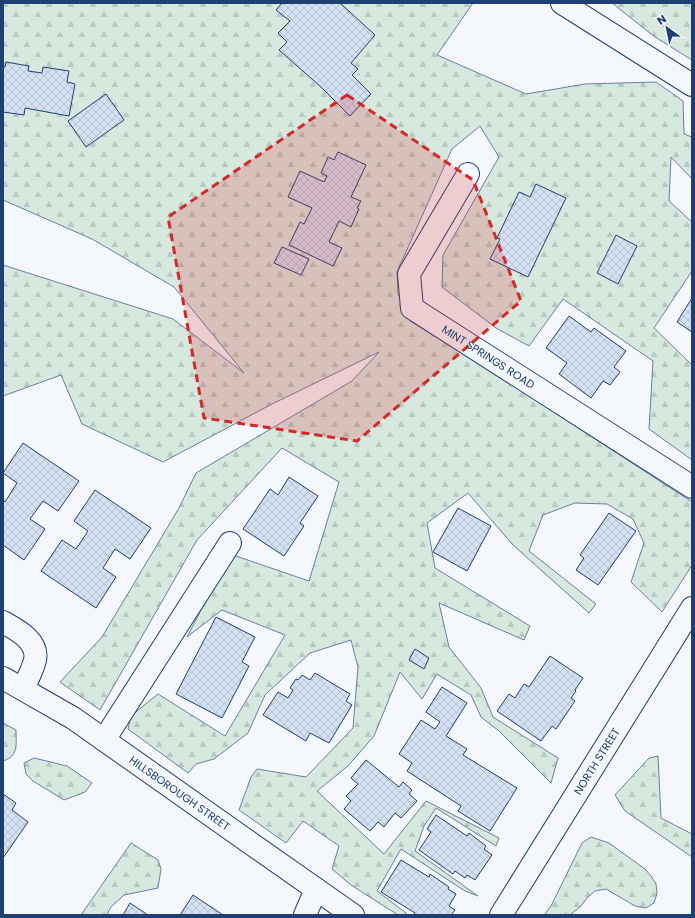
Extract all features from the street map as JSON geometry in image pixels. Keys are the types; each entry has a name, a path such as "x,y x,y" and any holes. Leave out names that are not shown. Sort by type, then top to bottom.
{"street":[{"path":"562,3 692,84"},
{"name":"MINT SPRINGS ROAD","path":"468,174 409,274 412,308 692,487"},
{"path":"104,740 230,543"},
{"name":"NORTH STREET","path":"501,915 692,608"},
{"path":"3,622 21,632 34,646 36,660 23,689"},
{"name":"HILLSBOROUGH STREET","path":"3,678 73,718 353,915"},
{"path":"305,915 316,889"}],"highlighted area":[{"path":"347,95 473,180 521,301 357,441 204,418 168,217"}],"green space":[{"path":"3,3 473,3 437,55 526,94 585,84 656,82 683,101 684,134 692,137 692,179 671,157 669,201 692,222 692,271 654,328 692,365 692,460 649,429 653,361 563,299 529,346 496,328 442,287 443,255 499,157 480,126 452,149 397,272 398,294 410,321 472,359 692,502 692,565 662,612 631,582 644,543 633,519 607,504 575,503 543,515 529,551 596,604 589,613 513,545 468,493 427,523 435,568 530,626 524,640 439,603 449,647 481,688 493,717 558,758 551,783 499,731 481,717 471,695 437,674 422,699 400,672 374,736 348,766 317,791 384,854 426,801 499,838 496,846 436,808 424,826 415,851 478,896 465,891 401,849 377,891 406,913 406,915 398,915 351,885 332,869 339,846 303,821 286,843 239,810 251,777 257,769 306,777 353,728 358,667 351,640 310,653 265,695 248,733 214,759 196,764 188,773 128,729 131,716 158,694 225,736 285,635 222,610 187,637 230,554 309,581 339,482 282,448 197,540 100,710 60,682 102,637 179,508 196,473 352,381 379,352 272,404 163,462 82,424 61,375 3,396 3,265 173,319 244,373 174,287 92,239 3,200"},
{"path":"612,3 692,3 692,60 655,37"},
{"path":"3,723 16,730 16,749 12,756 3,761"},
{"path":"658,756 661,818 692,834 692,857 625,811 615,795 649,758"},
{"path":"34,758 67,766 92,783 85,792 64,800 33,781 26,774 24,763"},
{"path":"591,837 609,843 645,869 656,884 657,893 654,903 646,908 635,906 606,889 595,891 570,915 544,915 551,906 582,843"},
{"path":"131,843 158,860 161,869 158,888 124,895 110,908 107,915 81,915"}],"building":[{"path":"282,3 340,3 375,35 351,63 358,69 352,75 371,94 350,116 321,87 279,50 287,42 278,33 290,21 276,10"},
{"path":"6,62 29,66 28,71 42,73 43,67 69,71 67,82 75,84 69,116 25,108 24,115 3,112 3,67 5,67"},
{"path":"106,94 124,120 86,147 68,121"},
{"path":"338,152 366,165 351,197 361,201 357,208 359,209 351,227 339,221 329,242 342,248 333,266 289,245 300,222 304,224 312,208 288,197 300,171 324,182 327,176 321,173 328,157 334,160"},
{"path":"536,184 566,198 528,277 490,259 500,239 497,238 519,192 530,197"},
{"path":"616,235 637,246 618,284 597,273"},
{"path":"282,247 309,259 301,275 274,263"},
{"path":"692,298 692,332 677,322"},
{"path":"569,316 591,332 594,328 626,351 614,367 620,372 610,385 603,381 591,398 559,374 567,363 546,348"},
{"path":"23,443 79,481 58,511 43,501 30,519 45,529 24,560 3,545 3,500 5,502 17,483 3,473"},
{"path":"289,477 318,496 300,523 304,526 284,556 243,529 270,489 278,495"},
{"path":"95,490 151,528 130,559 115,549 103,568 116,577 96,608 41,571 62,540 76,549 88,531 74,521"},
{"path":"458,508 491,526 467,571 433,552"},
{"path":"609,513 636,531 598,585 576,570 584,558 580,555"},
{"path":"216,617 255,637 242,662 249,666 222,718 176,694"},
{"path":"415,649 429,658 424,669 409,660"},
{"path":"550,656 583,678 571,698 575,701 556,729 552,726 541,741 497,711 509,694 515,698 524,684 529,687"},
{"path":"315,673 350,694 346,701 352,705 329,743 310,733 306,741 263,715 278,692 288,698 293,690 290,688 296,679 298,680 302,675 310,680"},
{"path":"442,687 467,703 446,736 467,749 463,755 517,788 490,831 458,811 461,806 407,771 412,763 399,754 421,720 435,729 440,722 426,712"},
{"path":"366,760 399,787 403,782 412,790 409,794 417,801 401,818 395,813 384,827 378,822 370,831 344,809 351,801 346,796 358,784 351,778"},
{"path":"3,794 16,803 12,810 28,822 3,858"},
{"path":"436,815 467,836 469,833 486,846 484,849 492,855 475,880 467,875 465,878 455,871 453,874 419,850 431,832 427,829"},
{"path":"401,860 429,877 430,874 449,887 448,889 456,894 449,906 455,910 451,915 414,915 415,913 381,892"},
{"path":"193,895 223,915 180,915"},
{"path":"130,903 148,915 123,915"}]}
